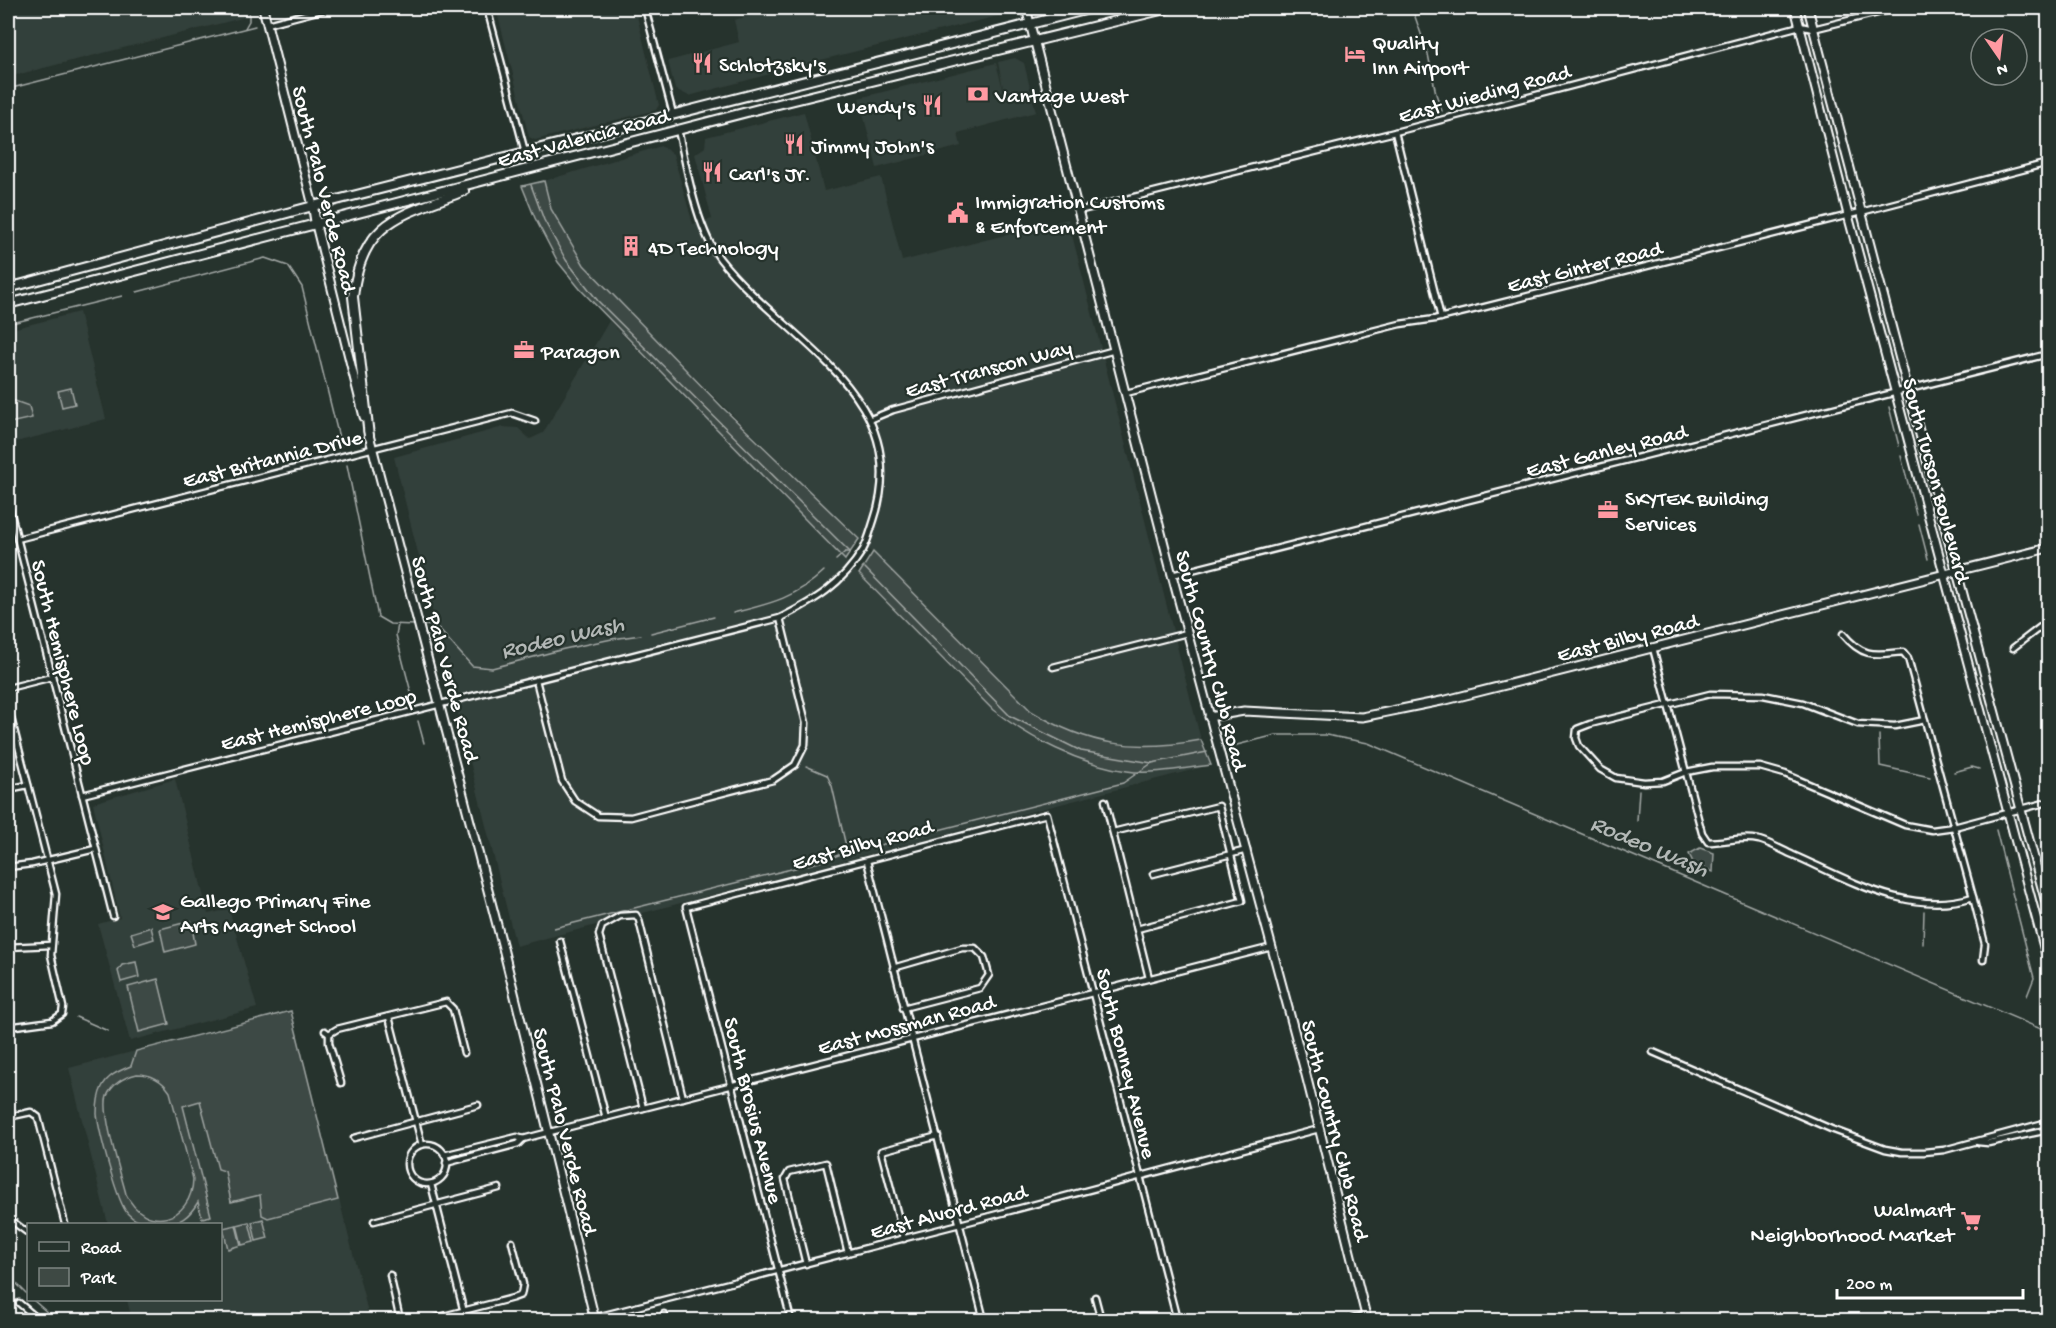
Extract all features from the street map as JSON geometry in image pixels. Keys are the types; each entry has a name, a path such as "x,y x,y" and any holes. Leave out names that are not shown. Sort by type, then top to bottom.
{"main road":[{"name":"South Palo Verde Road","path":"263,8 372,448 440,704 595,1319"},
{"name":"South Country Club Road","path":"1026,8 1209,717 1272,947 1366,1318"},
{"name":"East Valencia Road","path":"8,288 313,206 1093,8"},
{"name":"East Valencia Road","path":"8,304 678,130 1169,8"},
{"name":"South Tucson Boulevard","path":"1795,8 1848,215 2049,962"},
{"name":"South Tucson Boulevard","path":"1808,8 1908,390 2049,910"},
{"path":"674,114 678,130"},
{"path":"369,436 352,297 360,259 376,235 394,219 501,177"},
{"name":"East Bilby Road","path":"1209,717 1254,711 1362,717 1446,700 2049,548"}],"street":[{"path":"267,24 329,8"},
{"path":"487,8 525,153"},
{"path":"645,8 674,114"},
{"name":"East Wieding Road","path":"1078,211 1395,132 1800,26 1813,29 1898,8"},
{"name":"East Hemisphere Loop","path":"82,795 780,618 816,600 844,576 864,548 879,504 882,458 871,419 849,387 834,371 719,258 701,223 678,130"},
{"path":"1395,132 1441,318"},
{"name":"East Ginter Road","path":"1126,393 1394,326 1441,318 2049,163"},
{"name":"East Transcon Way","path":"871,419 892,410 1115,350"},
{"name":"East Ganley Road","path":"1172,575 2049,354"},
{"name":"East Britannia Drive","path":"17,539 512,414 535,421"},
{"name":"South Hemisphere Loop","path":"8,502 113,916"},
{"path":"536,680 562,781 575,801 598,816 631,817 773,780 795,765 805,745 806,723 780,618"},
{"path":"2013,648 2049,621"},
{"path":"1053,667 1187,633"},
{"path":"1843,634 1853,647 1860,651 1871,654 1903,652 1908,658 1985,944 1983,960"},
{"path":"1653,648 1702,833 1708,842 1734,838 1759,840 1885,895 1942,903 1973,897"},
{"path":"8,688 52,677"},
{"path":"1925,720 1895,726 1858,724 1803,703 1763,695 1710,694 1577,729 1576,738 1579,746 1600,769 1616,778 1644,782 1663,781 1686,772 1712,767 1760,767 1785,774 1905,825 1932,830 1954,827 2049,802"},
{"path":"8,706 56,894 51,955 63,1007 58,1019 46,1023 8,1027"},
{"path":"8,789 28,785"},
{"path":"1105,801 1149,978"},
{"path":"1113,832 1219,806 1242,901 1137,928"},
{"name":"East Bilby Road","path":"686,907 1047,814"},
{"name":"South Bonney Avenue","path":"1047,814 1177,1320"},
{"path":"8,867 47,861 95,849"},
{"path":"1153,874 1246,850"},
{"path":"867,861 984,1320"},
{"name":"South Brosius Avenue","path":"686,907 791,1320"},
{"path":"643,1108 599,935 602,926 620,916 636,915 639,920 683,1098"},
{"path":"560,941 606,1118"},
{"path":"8,947 51,945"},
{"name":"East Mossman Road","path":"523,1139 1272,947"},
{"path":"893,968 962,948 975,948 984,957 988,975 980,988 903,1008"},
{"path":"341,1083 327,1033 442,1003 449,1003 453,1009 464,1053"},
{"path":"389,1017 422,1145"},
{"path":"1653,1052 1831,1129 1877,1147 1902,1152 1924,1152 1978,1142 2049,1122"},
{"path":"354,1138 478,1105"},
{"path":"8,1118 34,1113 39,1120 65,1223"},
{"name":"East Alvord Road","path":"585,1320 904,1239 1319,1129"},
{"path":"1978,1142 1988,1143 2049,1131"},
{"path":"904,1239 881,1151 938,1136"},
{"path":"444,1155 517,1137 523,1139 518,1144 446,1163"},
{"path":"422,1145 435,1146 444,1155 446,1163 443,1176 431,1184 414,1179 407,1169 408,1157 422,1145"},
{"path":"806,1264 785,1179 789,1172 826,1163 848,1253"},
{"path":"431,1184 466,1320"},
{"path":"374,1221 499,1188"},
{"path":"8,1218 27,1232"},
{"path":"428,1320 513,1298 522,1292 524,1284 512,1242"},
{"path":"390,1275 400,1320"},
{"path":"522,1292 529,1295"},
{"path":"1095,1297 1101,1320"},
{"path":"19,1304 39,1320"},
{"path":"23,1320 31,1314"},
{"path":"664,1314 666,1320"},
{"path":"1348,1320 1366,1318"}],"shaded area":[{"path":"8,8 248,8 250,16 8,77"},
{"path":"496,8 635,8 659,105 656,110 535,140 529,137"},
{"path":"778,8 1006,8 1002,15 689,96 675,89 668,61 739,42 734,20"},
{"path":"1015,58 1024,63 1036,112 958,133 961,146 877,168 859,98 996,63 1004,93 998,62"},
{"path":"804,112 824,191 881,177 902,261 1068,219 1201,740 1161,747 1109,744 1052,724 1031,711 622,305 584,265 551,209 544,181 661,146 673,154 693,224 712,219 695,154 705,147 706,137"},
{"path":"79,312 106,419 8,444 8,330"},
{"path":"609,321 993,710 1009,722 1039,740 1087,761 1129,772 1177,770 1211,765 516,946 394,457 503,427 518,428 530,439 543,433"},
{"name":"Gallego Primary Fine Arts Magnet School","path":"175,779 208,914 229,909 257,1008 130,1041 98,924 120,918 93,803"},
{"path":"291,1011 370,1320 132,1320 127,1301 222,1301 222,1223 108,1223 69,1068"}],"green space":[{"path":"544,181 551,209 584,265 723,408 859,539 845,560 580,289 558,262 535,218 522,186"},
{"path":"71,388 75,404 62,407 58,391"},
{"path":"12,400 29,406 32,418 10,423 8,421 8,402"},
{"path":"873,552 1031,711 1073,732 1113,743 1155,745 1201,740 1211,765 1158,772 1109,768 1056,749 1023,731 993,710 859,574"},
{"path":"1700,848 1714,853 1713,872 1694,864 1689,854"},
{"path":"191,921 195,944 165,952 160,929"},
{"path":"151,927 154,939 135,945 131,933"},
{"path":"136,962 139,977 121,982 118,971 122,965"},
{"path":"158,979 169,1024 139,1032 128,987"},
{"path":"291,1011 338,1200 268,1218 262,1215 260,1195 231,1202 225,1171 218,1169 200,1101 183,1106 211,1216 202,1218 198,1202 187,1216 174,1223 139,1222 128,1214 119,1196 109,1167 97,1111 100,1093 107,1079 131,1066 136,1051","holes":["137,1074 156,1078 170,1092 193,1179 191,1194 185,1205 166,1218 144,1215 134,1207 126,1194 107,1116 107,1096 112,1088 119,1081 128,1077"]},
{"path":"263,1219 268,1238 256,1241 252,1222"},
{"path":"249,1222 254,1242 242,1245 237,1225"},
{"path":"236,1225 241,1245 228,1249 223,1228"}],"waterway":[{"path":"1412,8 1428,54 1442,111"},
{"path":"245,28 249,21 249,9"},
{"path":"8,89 255,26"},
{"path":"531,185 544,220 566,260 598,301 850,552 845,552 836,560"},
{"name":"Rodeo Wash","path":"137,292 265,258 288,266 302,287 341,446"},
{"name":"Rodeo Wash","path":"8,324 122,296"},
{"path":"1889,407 1899,446"},
{"path":"1901,456 1916,514"},
{"name":"Rodeo Wash","path":"347,465 378,617 390,624 415,625"},
{"path":"1919,524 1928,559"},
{"name":"Rodeo Wash","path":"865,568 1010,716 1081,751 1152,763 1207,752"},
{"name":"Rodeo Wash","path":"733,613 782,599 803,588 824,571"},
{"name":"Rodeo Wash","path":"651,633 714,617"},
{"path":"398,625 396,635 413,700"},
{"name":"Rodeo Wash","path":"420,625 436,626 472,666 492,668 564,649 641,635"},
{"path":"418,721 424,743"},
{"name":"Rodeo Wash","path":"1229,747 1276,735 1326,735 1368,743 2048,1032"},
{"path":"1879,735 1880,766 1930,777"},
{"path":"806,766 827,775 832,786 845,842 849,850 856,851 1123,783 1152,763"},
{"path":"1954,772 1972,767 1979,769"},
{"path":"1637,821 1639,790"},
{"path":"1996,830 2034,978 2027,996"},
{"path":"554,928 819,862 850,851"},
{"path":"1923,944 1924,911"},
{"path":"76,1017 108,1031"},
{"path":"2044,1107 2048,1110"},
{"path":"8,1275 27,1294"},
{"path":"34,1301 56,1320"}],"place":[{"name":"Quality Inn Airport","path":"1355,54"},
{"name":"Schlotzsky's","path":"702,63"},
{"name":"Vantage West","path":"978,94"},
{"name":"Wendy's","path":"932,105"},
{"name":"Jimmy John's","path":"794,144"},
{"name":"Carl's Jr.","path":"712,172"},
{"name":"Immigration Customs & Enforcement","path":"958,213"},
{"name":"4D Technology","path":"631,246"},
{"name":"Paragon","path":"524,350"},
{"name":"SKYTEK Building Services","path":"1608,510"},
{"name":"Gallego Primary Fine Arts Magnet School","path":"163,912"},
{"name":"Walmart Neighborhood Market","path":"1971,1221"}]}
